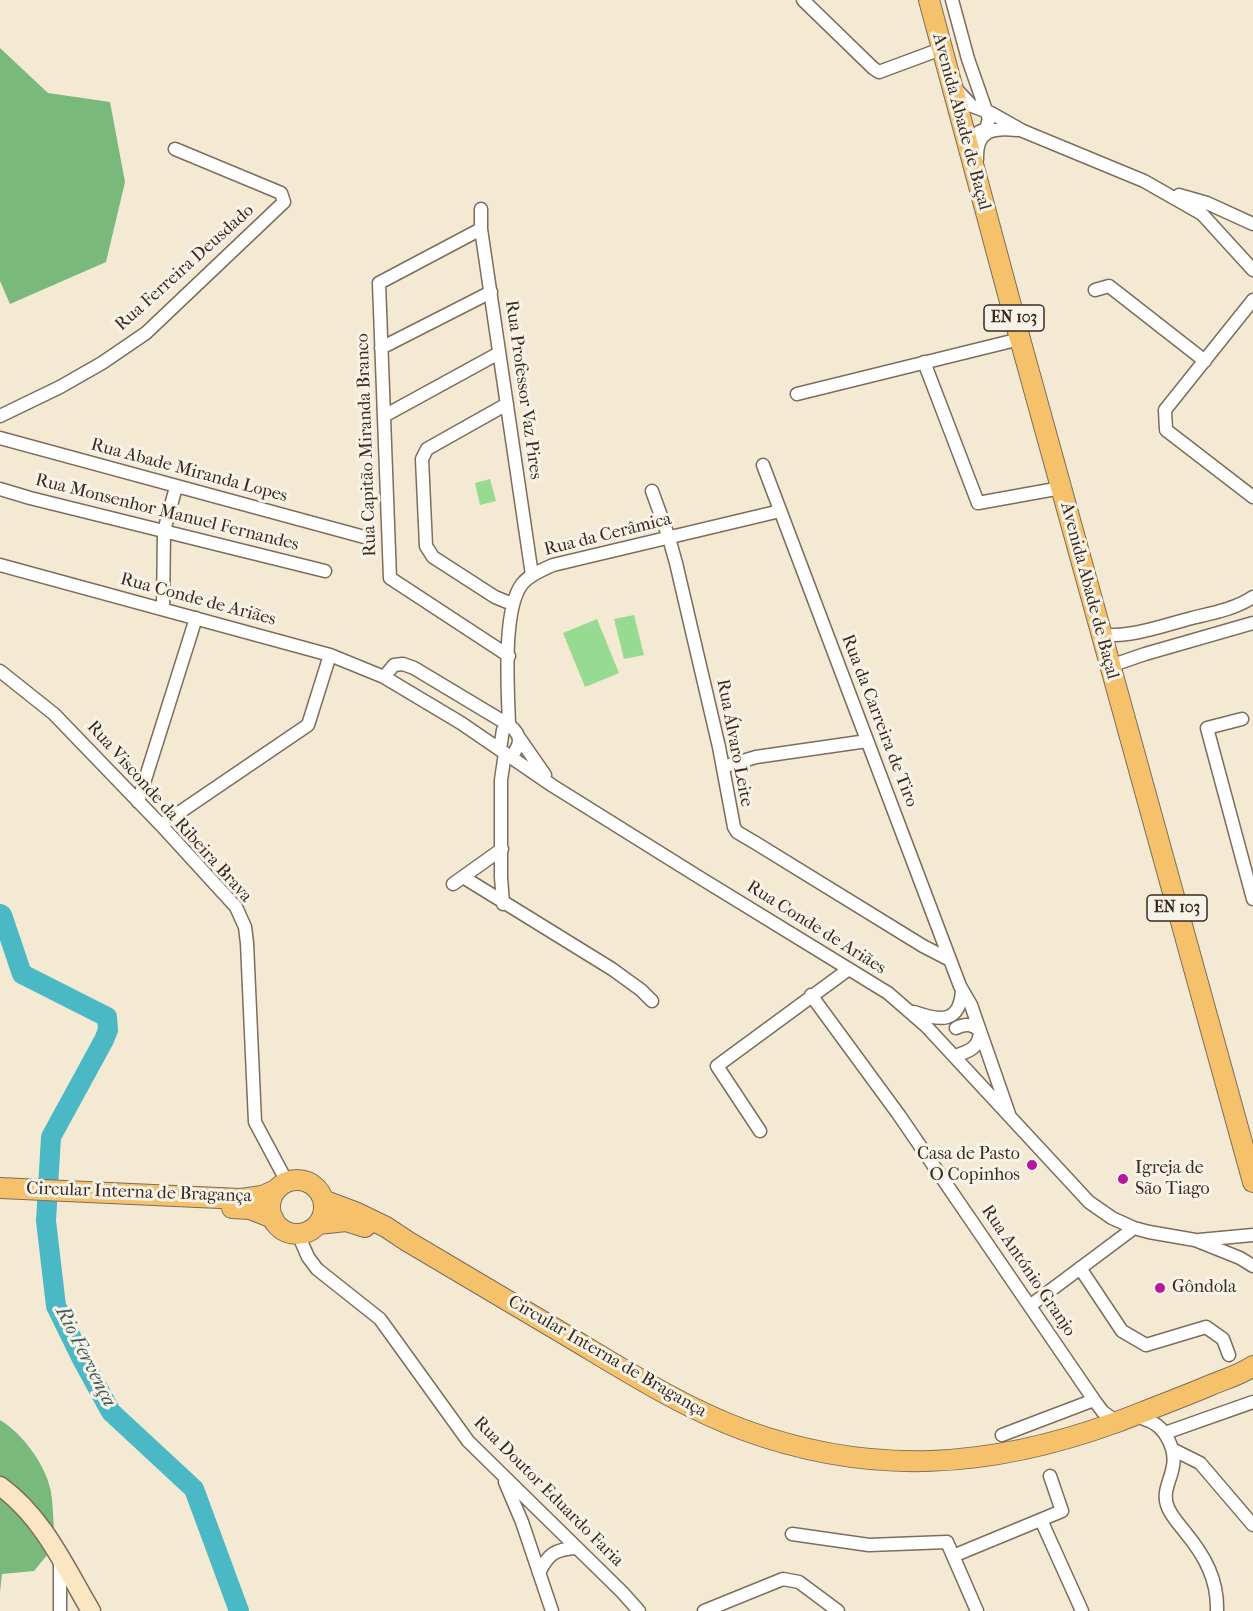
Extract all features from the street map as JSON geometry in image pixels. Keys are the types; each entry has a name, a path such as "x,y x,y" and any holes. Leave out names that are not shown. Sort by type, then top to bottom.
{"main road":[{"name":"Avenida Abade de Baçal","path":"929,0 948,76 970,128 975,175 1252,1172"},
{"path":"305,1181 319,1191 323,1200 324,1208 318,1224 312,1229 298,1234 289,1233 280,1228 273,1218 270,1203 281,1186 305,1181"},
{"name":"Circular Interna de Bragança","path":"0,1195 240,1199 262,1196 281,1186"},
{"name":"Circular Interna de Bragança","path":"0,1188 250,1209 273,1218"},
{"name":"Circular Interna de Bragança","path":"323,1200 356,1212 386,1227 671,1397 742,1430 836,1455 920,1462 954,1461 1014,1453 1117,1422 1253,1366"},
{"name":"Circular Interna de Bragança","path":"318,1224 346,1221 399,1245 675,1406 736,1434 811,1457 865,1466 894,1468 974,1466 1018,1459 1076,1445 1253,1377"}],"street":[{"path":"803,0 879,72 941,49"},
{"path":"952,0 984,111 989,119 988,126 970,128"},
{"path":"948,76 964,99 972,106 1023,131 1157,188 1207,203 1253,224"},
{"path":"970,128 970,114 984,111"},
{"path":"970,128 1023,131"},
{"path":"975,175 976,147 981,138 994,129"},
{"name":"Rua Ferreira Deusdado","path":"0,416 102,363 146,333 284,202 281,193 175,149"},
{"path":"1157,188 1202,214 1253,270"},
{"name":"Rua Professor Vaz Pires","path":"481,209 481,229 532,575"},
{"name":"Rua Capitão Miranda Branco","path":"481,229 379,283 390,578 509,656"},
{"path":"1095,290 1109,286 1205,361"},
{"path":"381,348 491,292"},
{"path":"1253,300 1165,410 1166,430 1253,497"},
{"path":"798,394 1020,339"},
{"path":"384,416 499,353"},
{"path":"924,362 978,503 1061,488"},
{"path":"507,404 427,449 422,459 426,546 433,557 495,597 512,604"},
{"name":"Rua Abade Miranda Lopes","path":"0,438 368,538"},
{"name":"Rua da Carreira de Tiro","path":"763,465 950,960 962,990 971,1005 1011,1119"},
{"path":"163,609 164,531 176,487"},
{"name":"Rua Monsenhor Manuel Fernandes","path":"0,489 325,571"},
{"name":"Rua Álvaro Leite","path":"652,491 669,538 723,767 731,818 737,832 923,946 950,960"},
{"name":"Rua da Cerâmica","path":"503,904 501,780 505,753 512,604 523,582 553,565 780,511"},
{"name":"Rua Conde de Ariães","path":"0,565 330,655 384,677 486,740 553,786 849,969 909,1010 951,1052 1089,1202 1112,1218 1149,1232 1195,1240 1240,1258 1253,1266"},
{"path":"1101,635 1119,636 1140,632 1231,608 1253,597"},
{"path":"138,802 196,618"},
{"path":"1110,666 1253,623"},
{"path":"162,825 308,725 330,655"},
{"path":"384,677 394,665 403,664 414,668 506,727 517,731 520,739 553,786"},
{"name":"Rua Visconde da Ribeira Brava","path":"0,671 54,714 162,825 236,907 241,916 247,943 255,1122 281,1186"},
{"path":"1242,719 1207,728 1253,899"},
{"path":"486,740 506,727"},
{"path":"505,753 520,746 520,739"},
{"path":"723,767 756,758 867,741"},
{"path":"502,849 458,881 503,904 612,969 652,1001"},
{"path":"760,1131 717,1066 849,969"},
{"path":"956,1028 969,1024 980,1032 978,1045 974,1049 951,1052 956,1028 961,1017 962,990"},
{"name":"Rua António Granjo","path":"811,995 898,1115 1102,1412 1117,1422"},
{"path":"909,1010 941,1019 953,1015 961,1004"},
{"path":"1030,1305 1134,1228"},
{"name":"Rua Doutor Eduardo Faria","path":"298,1234 308,1257 317,1269 380,1319 468,1441 639,1611"},
{"name":"Rua Conde de Ariães","path":"1195,1240 1253,1235"},
{"path":"1080,1268 1122,1331 1146,1345 1206,1327 1223,1339 1229,1355"},
{"path":"1002,1435 1094,1400 1096,1414 1094,1430"},
{"path":"1165,1433 1253,1402"},
{"path":"1165,1433 1164,1420 1166,1413 1171,1409"},
{"path":"1144,1419 1154,1422 1165,1433 1174,1450 1174,1468 1166,1492 1167,1504 1173,1517 1196,1544 1214,1580 1217,1597 1216,1611"},
{"path":"1174,1450 1200,1463 1253,1526"},
{"path":"502,1476 522,1522 552,1611"},
{"path":"953,1556 1062,1511 1050,1476"},
{"path":"0,1486 28,1510 41,1527 91,1611"},
{"path":"1041,1520 1082,1611"},
{"path":"792,1534 869,1545 947,1542 977,1611"},
{"path":"539,1573 546,1560 554,1552 577,1548"},
{"path":"60,1559 60,1611"},
{"path":"704,1611 783,1579 799,1582 838,1611"}],"green space":[{"path":"0,48 48,93 110,102 125,182 106,262 10,304 0,281"},
{"path":"490,479 496,501 480,505 475,483"},
{"path":"634,615 644,655 624,659 614,619"},
{"path":"597,619 619,673 585,687 563,633"},
{"path":"0,1420 25,1442 44,1471 51,1492 54,1529 5,1480 0,1478"},
{"path":"0,1498 21,1518 48,1554 34,1571 2,1574 0,1592"}],"waterway":[{"name":"Rio Fervença","path":"0,914 22,974 107,1017 108,1030 104,1040 51,1137 46,1221 56,1306 111,1412 194,1489 239,1611"}],"place":[{"name":"Casa de Pasto O Copinhos","path":"1032,1165"},
{"name":"Igreja de São Tiago","path":"1123,1179"},
{"name":"Gôndola","path":"1160,1288"}]}
